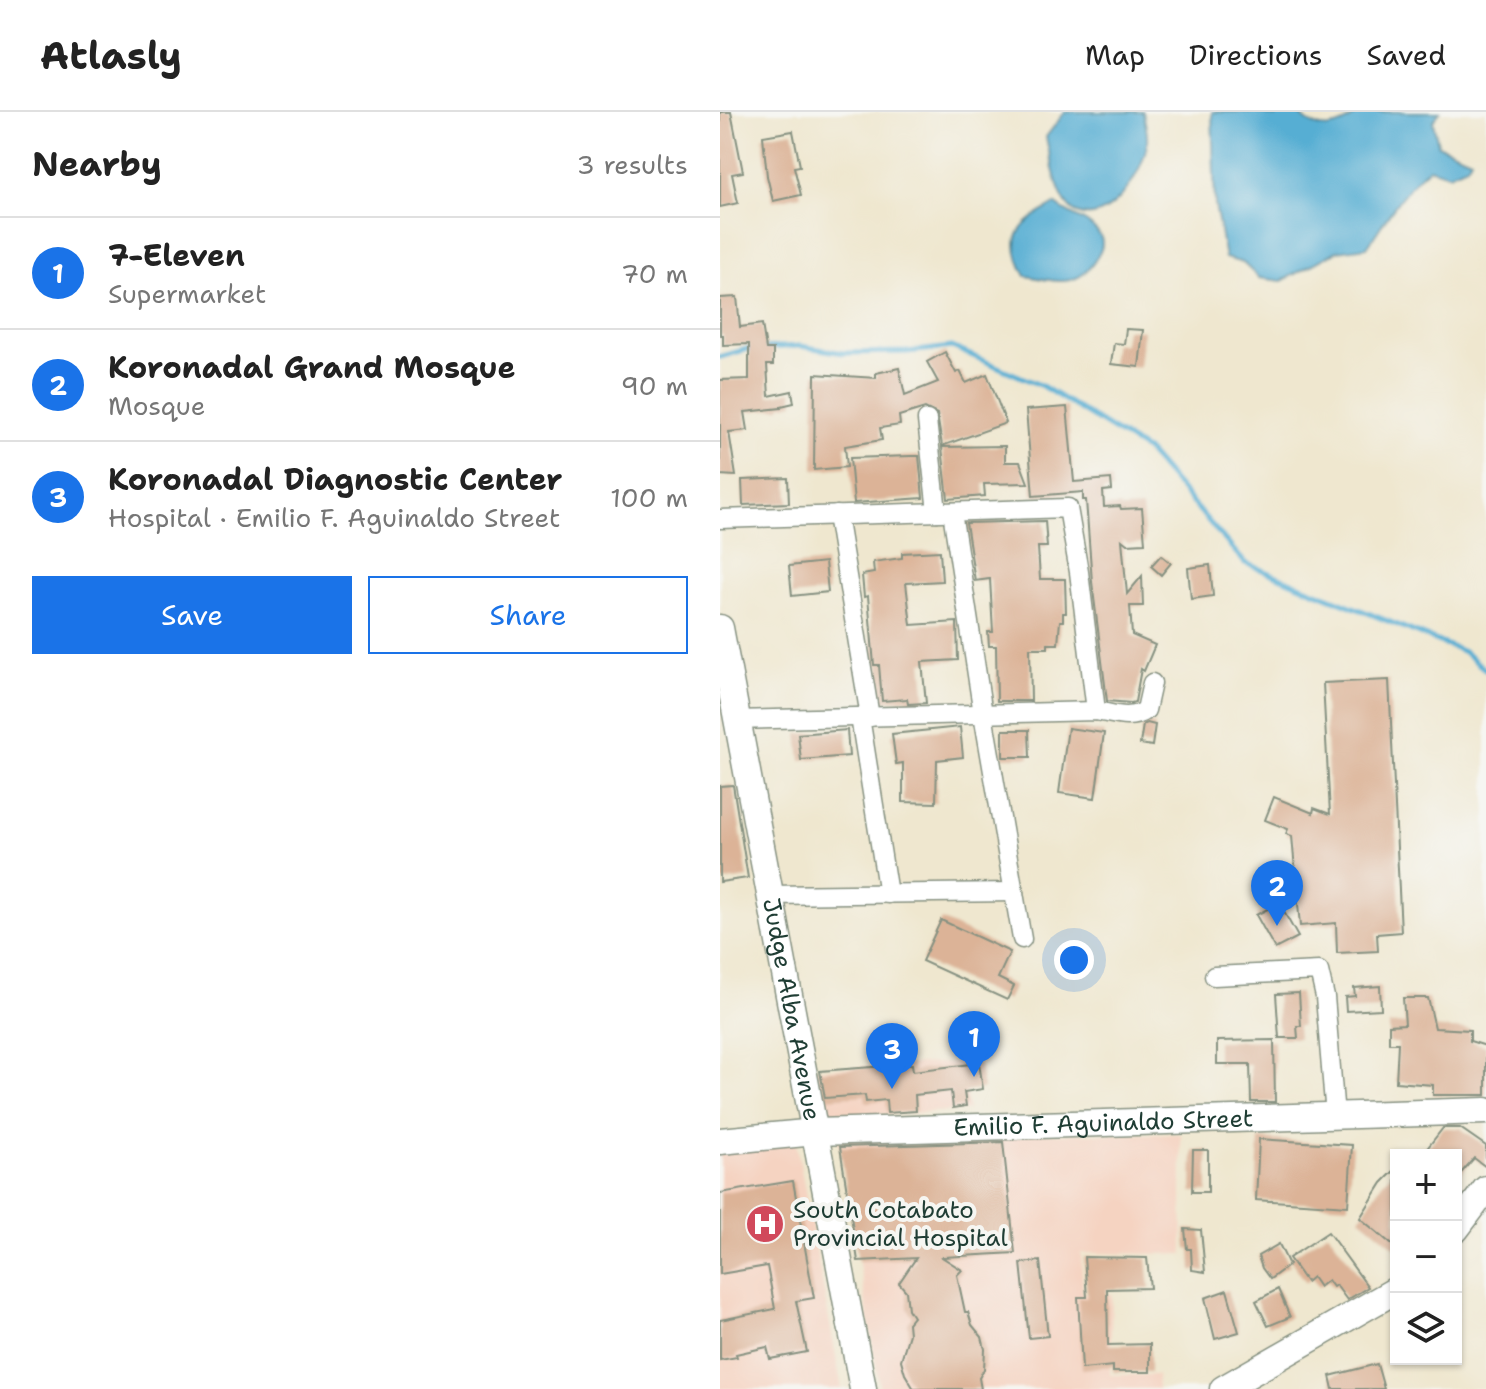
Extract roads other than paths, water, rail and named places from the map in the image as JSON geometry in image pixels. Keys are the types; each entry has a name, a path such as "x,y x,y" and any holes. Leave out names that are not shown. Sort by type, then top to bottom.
{"street":[{"path":"927,420 1022,939"},
{"path":"720,519 1068,508 1096,711"},
{"path":"837,515 888,894"},
{"name":"Judge Alba Avenue","path":"720,628 863,1389"},
{"path":"737,720 1096,711 1125,717 1137,716 1146,710 1152,683"},
{"path":"769,895 1014,892"},
{"path":"1214,976 1319,971 1325,997 1335,1116"},
{"name":"Emilio F. Aguinaldo Street","path":"720,1141 816,1132 1486,1111"},
{"path":"1462,1221 1486,1189"},
{"path":"1223,1389 1391,1293"}],"water":[{"path":"1065,112 1143,112 1147,143 1139,168 1123,195 1100,213 1088,215 1075,212 1063,199 1059,189 1046,137"},
{"path":"1212,112 1255,112 1275,117 1281,112 1298,112 1312,124 1328,127 1344,123 1359,112 1440,112 1433,121 1438,145 1471,159 1467,166 1449,174 1429,168 1403,195 1367,247 1337,251 1282,281 1259,278 1243,263 1225,258 1215,205"},
{"path":"1055,204 1093,227 1101,238 1101,249 1091,266 1076,278 1059,281 1026,276 1016,251 1019,232 1033,218"}],"waterway":[{"path":"720,357 747,349 800,346 844,353 907,352 952,347 1042,386 1147,451 1245,563 1464,652 1486,670"}],"place":[{"name":"Koronadal Grand Mosque","path":"1277,926"},
{"name":"7-Eleven","path":"974,1077"},
{"name":"Koronadal Diagnostic Center","path":"892,1089"},
{"name":"South Cotabato Provincial Hospital","path":"765,1224"}]}
